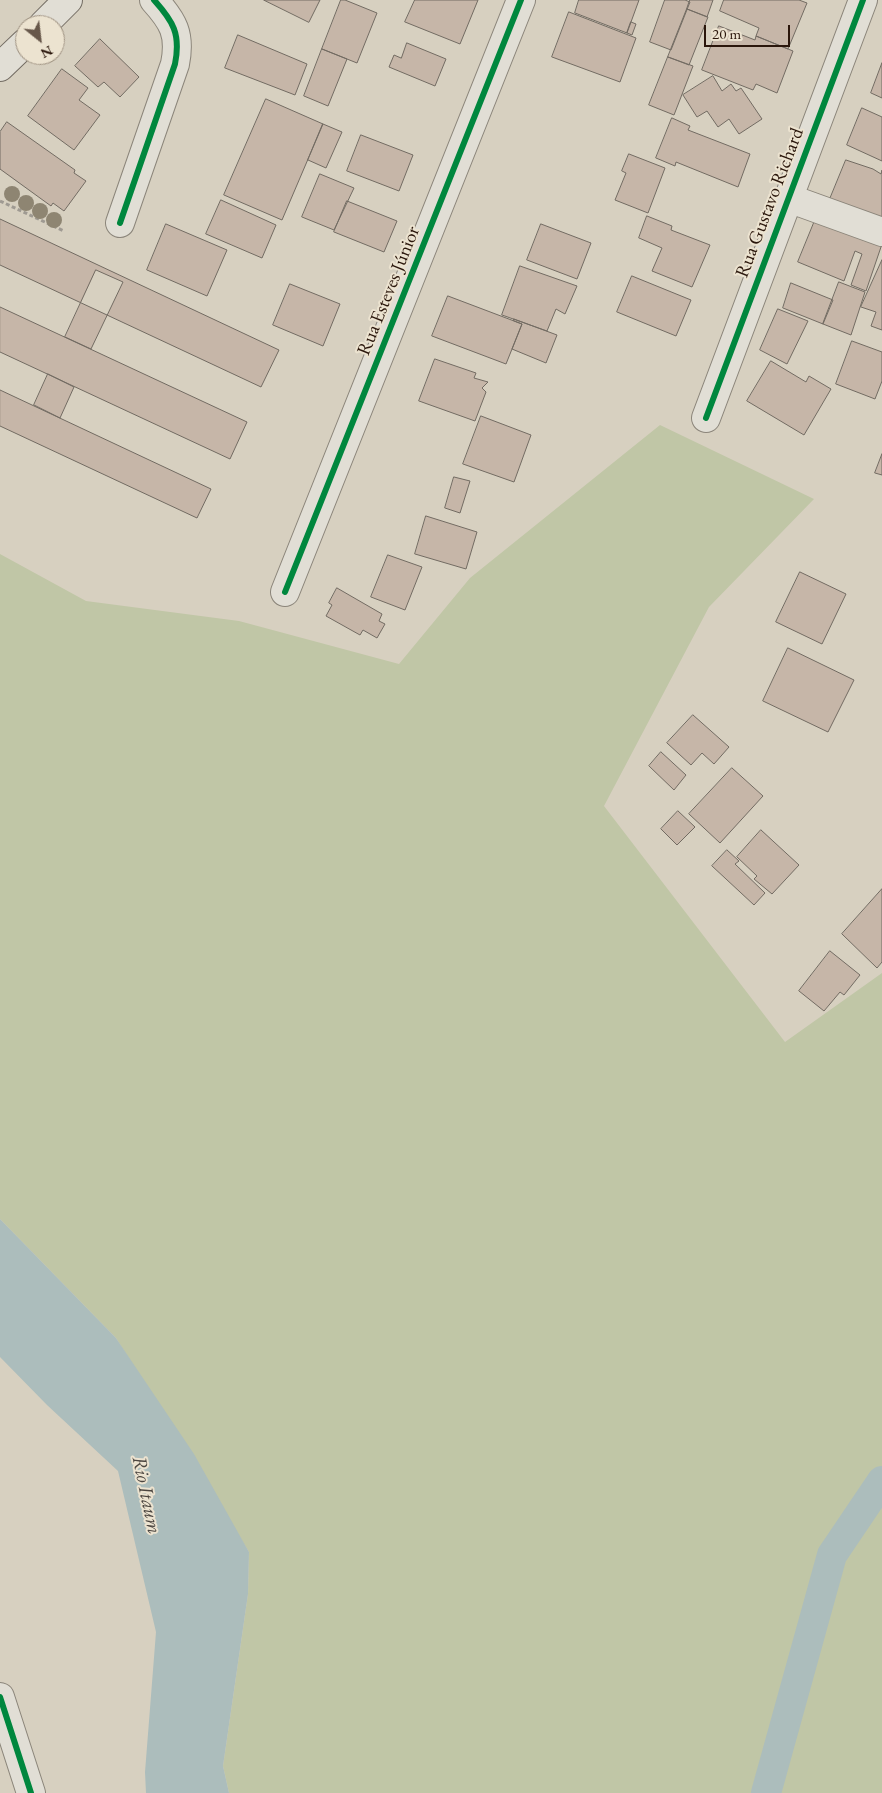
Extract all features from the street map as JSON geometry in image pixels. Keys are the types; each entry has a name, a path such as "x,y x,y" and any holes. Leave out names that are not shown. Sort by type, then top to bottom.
{"street":[{"path":"53,15 68,0"},
{"path":"120,223 175,64 178,49 176,32 168,16 154,0"},
{"name":"Rua Esteves Júnior","path":"285,592 521,0"},
{"name":"Rua Gustavo Richard","path":"706,418 863,0"},
{"path":"0,67 15,53"},
{"path":"788,198 882,232"},
{"path":"0,1696 31,1793"}],"path":[{"path":"0,201 64,231"}],"green space":[{"path":"660,425 814,499 709,607 604,806 785,1042 882,973 882,1793 229,1793 223,1766 248,1594 249,1552 116,1338 0,1219 0,554 86,601 239,621 399,664 470,578"}],"water":[{"name":"Rio Itaum","path":"0,1219 116,1338 194,1454 249,1552 248,1594 223,1766 229,1793 146,1793 145,1772 156,1632 118,1471 47,1405 0,1357"}],"building":[{"path":"264,0 320,0 309,22"},
{"path":"341,0 377,13 357,63 322,49"},
{"path":"415,0 478,0 460,44 405,22"},
{"path":"579,0 639,0 627,33 575,13"},
{"path":"665,0 685,0 690,2 671,50 650,42"},
{"path":"690,0 713,0 707,17 687,9"},
{"path":"724,0 799,0 807,3 788,49 756,36 759,28 720,11"},
{"path":"687,9 708,17 689,65 668,57"},
{"path":"569,12 636,38 620,82 552,57"},
{"path":"631,22 636,24 632,35 627,33"},
{"path":"719,26 755,40 756,36 793,51 777,93 756,84 753,90 702,70"},
{"path":"238,35 307,64 295,95 225,68"},
{"path":"100,39 139,77 120,97 104,82 98,87 75,66"},
{"path":"407,43 446,59 435,86 389,67 394,55 401,58"},
{"path":"322,49 347,59 328,106 304,96"},
{"path":"668,57 693,66 674,115 649,105"},
{"path":"882,63 882,98 871,93"},
{"path":"62,69 88,88 79,100 100,115 74,150 28,116"},
{"path":"713,76 722,91 731,84 736,91 741,88 762,119 739,134 729,119 718,127 707,111 697,117 683,95"},
{"path":"266,99 323,124 282,220 224,195"},
{"path":"862,108 882,117 882,161 847,145"},
{"path":"672,118 690,126 688,130 750,154 738,187 676,162 675,166 656,158"},
{"path":"7,122 75,170 74,173 86,181 64,211 53,203 51,206 0,169 0,132"},
{"path":"323,124 342,132 326,168 308,160"},
{"path":"361,135 413,155 399,191 347,171"},
{"path":"629,154 665,168 648,213 615,200 626,173 622,171"},
{"path":"846,160 873,169 881,174 882,170 882,221 830,199"},
{"path":"320,174 354,188 334,230 302,217"},
{"path":"221,200 276,225 262,258 206,234"},
{"path":"347,201 397,221 384,252 334,232"},
{"path":"647,216 672,226 671,230 710,245 692,287 652,271 662,248 639,238"},
{"path":"816,218 882,244 866,291 851,285 862,254 855,251 844,281 798,262"},
{"path":"0,219 279,350 261,387 0,265"},
{"path":"166,224 227,250 207,296 147,270"},
{"path":"541,224 591,243 577,279 527,260"},
{"path":"882,260 882,330 871,326 876,312 861,307"},
{"path":"520,266 577,286 565,314 556,309 547,331 502,315"},
{"path":"96,270 123,282 91,349 65,337"},
{"path":"632,276 691,300 676,336 617,312"},
{"path":"839,282 865,292 851,335 823,324"},
{"path":"791,283 833,300 823,324 783,308"},
{"path":"290,284 340,304 323,346 273,325"},
{"path":"448,296 522,324 506,364 432,336"},
{"path":"0,307 247,422 230,459 0,352"},
{"path":"778,309 808,321 787,364 760,350"},
{"path":"514,319 557,335 546,363 512,349 522,324 514,321"},
{"path":"852,341 882,352 882,381 875,399 836,384"},
{"path":"435,359 476,373 474,378 488,382 482,388 486,392 475,421 419,401"},
{"path":"771,361 806,382 809,376 831,389 804,435 747,401"},
{"path":"48,374 74,387 60,418 34,405"},
{"path":"0,390 211,489 197,518 0,426"},
{"path":"481,416 531,435 514,482 463,464"},
{"path":"882,454 882,475 875,473"},
{"path":"454,477 470,481 460,513 445,508"},
{"path":"426,516 477,532 466,569 415,554"},
{"path":"388,555 422,567 405,610 371,597"},
{"path":"800,572 846,594 822,644 776,622"},
{"path":"337,588 382,614 379,621 385,624 377,638 363,630 360,635 326,616 332,605 329,603"},
{"path":"788,648 854,680 828,732 763,701"},
{"path":"693,715 729,747 714,764 702,753 691,765 667,743"},
{"path":"661,752 686,775 674,790 649,766"},
{"path":"732,768 763,796 720,843 689,814"},
{"path":"678,811 695,827 677,845 661,829"},
{"path":"761,830 799,865 772,894 754,879 757,876 737,857"},
{"path":"727,850 739,861 735,864 765,893 754,905 712,866"},
{"path":"882,889 882,962 877,968 842,934"},
{"path":"830,951 860,975 844,995 840,992 824,1011 799,991"}],"waterway":[{"path":"766,1793 832,1555 882,1481"}],"cycle path":[{"path":"120,223 175,64 177,53 176,36 171,22 154,0"},
{"path":"285,592 521,0"},
{"path":"706,418 863,0"},
{"path":"0,1697 31,1793"}]}
